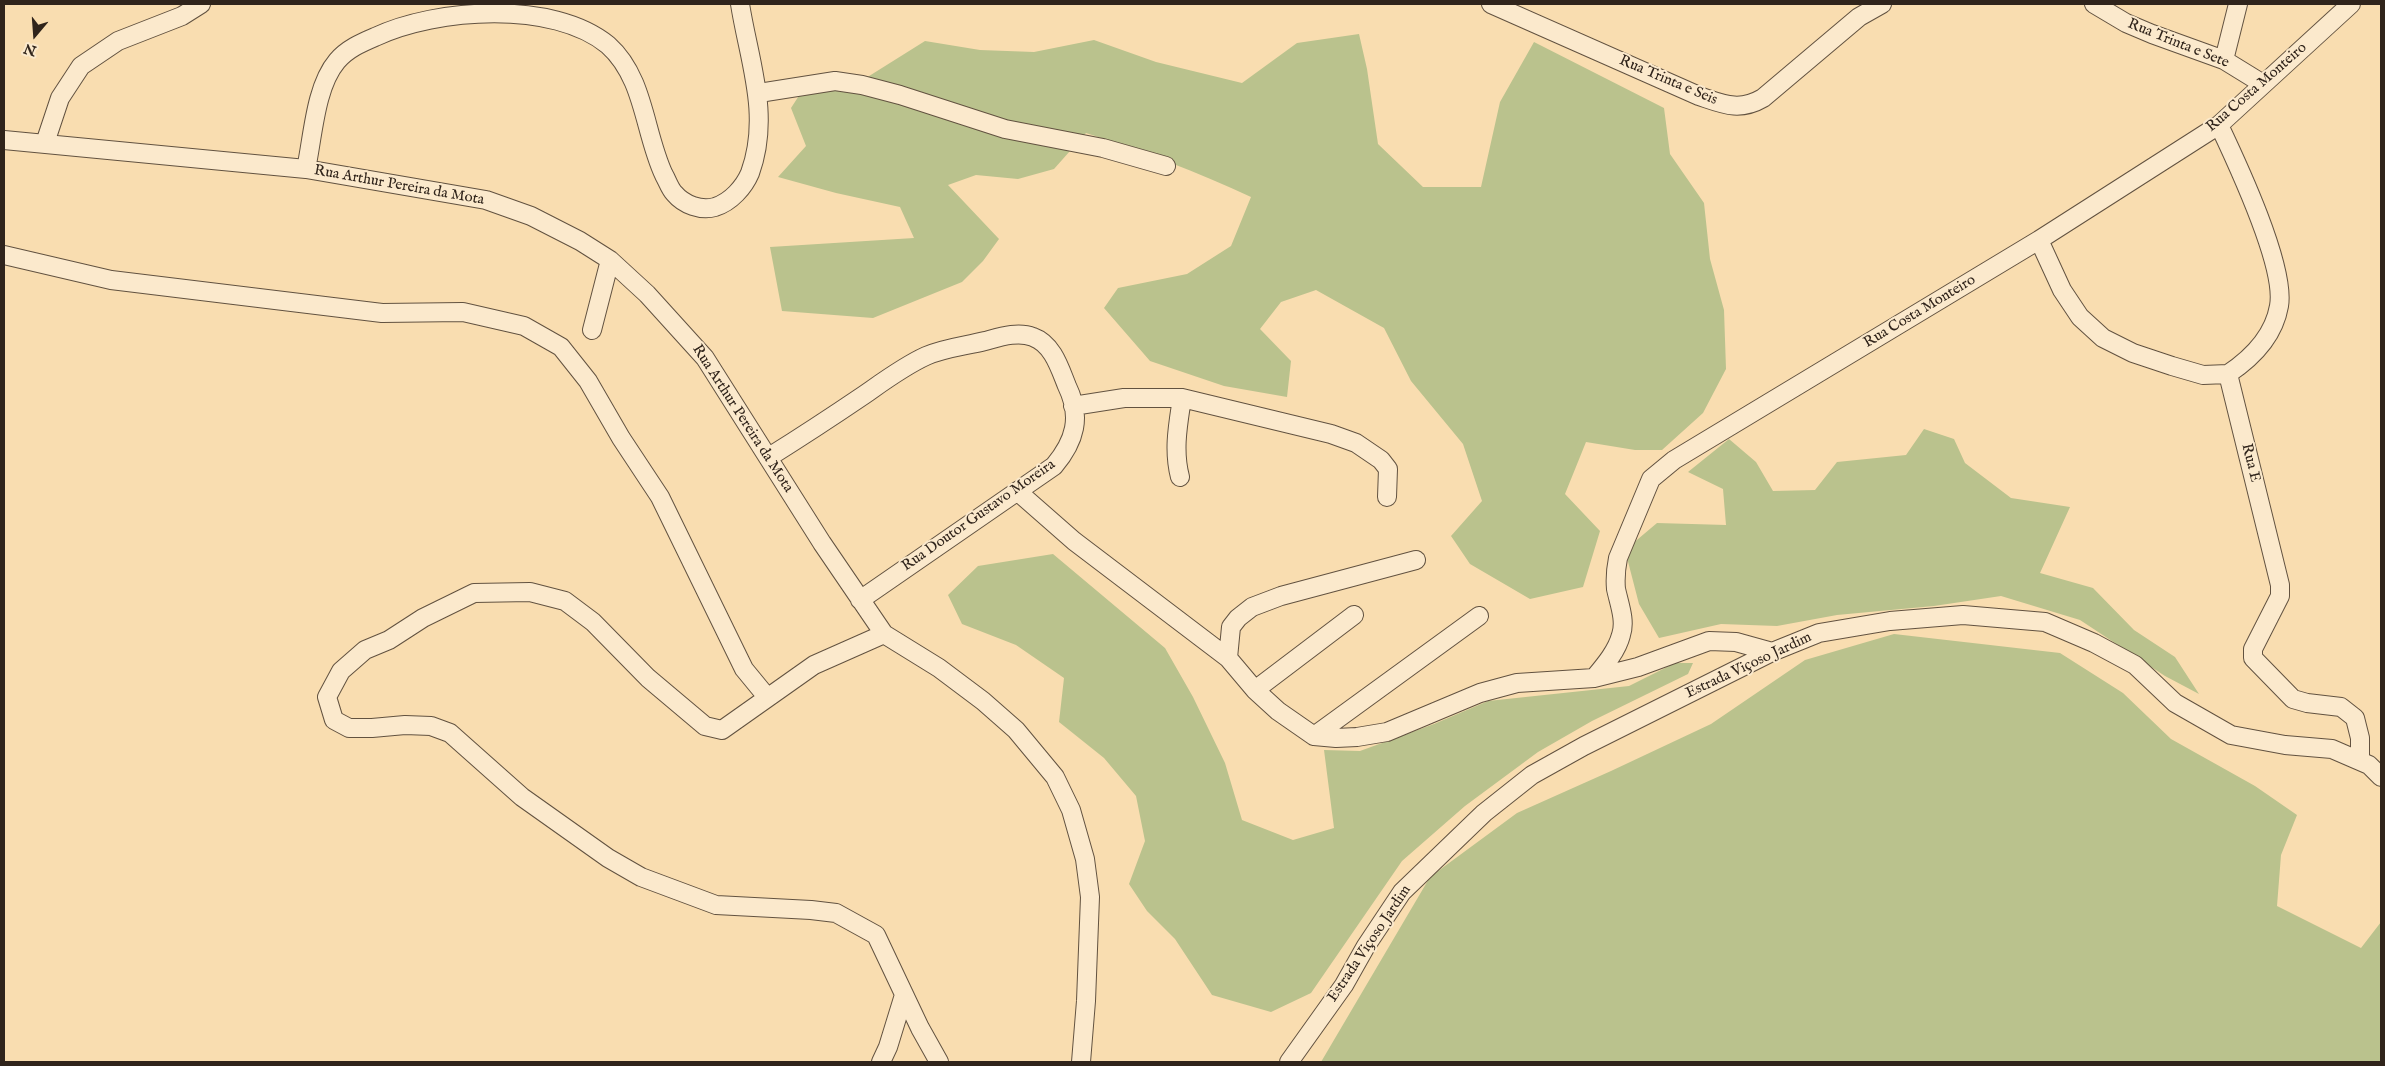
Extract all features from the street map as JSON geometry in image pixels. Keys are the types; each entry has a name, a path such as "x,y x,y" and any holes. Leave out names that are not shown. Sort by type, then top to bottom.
{"street":[{"path":"45,143 60,98 81,66 118,41 182,16 201,4"},
{"path":"306,170 323,84 337,61 354,46 417,20 444,18 474,12 510,12 539,16 572,25 608,45 626,65 659,163 673,193 694,207 708,209 722,205 744,186 754,160 759,136 758,93 747,47 740,4"},
{"name":"Rua Trinta e Seis","path":"1491,4 1699,96 1735,106 1751,105 1763,98 1859,17 1882,4"},
{"name":"Rua Trinta e Sete","path":"2094,4 2126,23 2224,60 2263,84"},
{"path":"2224,60 2238,4"},
{"name":"Rua Costa Monteiro","path":"1594,678 1606,664 1621,636 1622,626 1616,571 1618,558 1651,479 1674,460 2039,240 2220,125 2351,4"},
{"path":"758,93 835,81 862,85 900,95 1005,129 1103,148 1166,166"},
{"path":"2039,240 2062,290 2080,317 2103,338 2133,353 2203,375 2228,374 2245,363 2268,336 2276,320 2280,304 2279,283 2258,216 2220,125"},
{"name":"Rua Arthur Pereira da Mota","path":"4,140 306,170 486,200 531,216 580,241 610,260 648,294 696,347 884,634 939,668 983,701 1016,730 1055,777 1071,810 1085,859 1090,897 1086,1001 1081,1062"},
{"path":"4,255 111,280 382,313 463,312 524,326 561,347 588,381 621,438 660,497 744,668 768,697"},
{"path":"592,330 610,260"},
{"name":"Rua Doutor Gustavo Moreira","path":"769,458 898,372 927,356 1005,336 1034,337 1046,345 1055,358 1070,392 1073,406 1075,423 1067,451 1054,466 860,600"},
{"name":"Rua E","path":"2228,374 2280,585 2280,596 2253,649 2253,658 2293,699 2307,703 2341,707 2355,718 2360,738 2360,760"},
{"path":"1073,406 1124,398 1182,398 1302,426 1356,443 1371,452 1388,469 1387,497"},
{"path":"1180,477 1176,462 1175,444 1182,398"},
{"path":"1016,491 1089,553 1228,658 1255,690 1278,711 1314,736 1357,737 1387,732 1480,693 1517,683 1594,678 1638,667 1709,641 1736,642 1772,652"},
{"path":"1228,658 1231,627 1238,618 1252,607 1282,596 1416,560"},
{"path":"884,634 814,665 722,730 705,726 642,672 593,622 566,601 530,592 474,593 423,618 389,640 365,650 341,671 327,697 334,720 349,728 422,725 431,726 450,733 522,797 608,858 641,877 716,905 836,913 876,935 904,995 939,1062"},
{"name":"Estrada Viçoso Jardim","path":"1288,1062 1344,986 1366,946 1402,892 1484,813 1532,775 1584,746 1772,652 1819,633 1890,621 1963,614 2045,622 2094,643 2135,665 2176,703 2231,735 2285,745 2332,749 2360,760 2381,776"},
{"path":"1255,690 1354,615"},
{"path":"1314,736 1479,616"},
{"path":"881,1062 888,1047 904,995"}],"green space":[{"path":"1359,34 1367,69 1378,144 1423,187 1481,187 1500,102 1534,42 1664,108 1670,154 1704,203 1710,259 1724,310 1726,369 1703,413 1662,450 1635,450 1586,442 1565,494 1600,531 1583,587 1530,599 1470,564 1451,536 1482,501 1463,444 1411,381 1384,328 1316,290 1281,302 1260,329 1291,361 1287,397 1224,386 1150,361 1104,308 1118,288 1187,274 1231,246 1251,197 1128,147 1086,133 1054,169 1018,179 976,175 948,185 999,239 983,261 962,282 873,318 782,311 770,247 914,238 900,207 836,193 778,177 806,146 791,108 802,91 858,83 925,41 980,50 1034,52 1094,40 1156,62 1242,83 1297,43"},
{"path":"1924,429 1954,439 1965,463 2011,498 2070,507 2040,573 2093,588 2134,630 2175,657 2199,694 2165,676 2080,620 2001,596 1934,606 1837,615 1777,626 1721,624 1659,638 1639,604 1625,550 1657,523 1726,525 1723,489 1688,472 1729,439 1756,462 1773,491 1815,490 1837,462 1906,455"},
{"path":"1053,554 1165,648 1193,697 1225,763 1242,820 1293,840 1334,828 1324,750 1360,751 1434,724 1488,701 1629,686 1675,663 1693,663 1688,674 1592,721 1538,752 1465,806 1402,861 1311,993 1271,1012 1212,995 1175,939 1147,911 1129,884 1145,841 1136,796 1104,758 1059,722 1064,678 1016,645 962,624 948,595 978,566"},
{"path":"1894,634 2060,653 2123,693 2171,739 2255,786 2297,815 2281,855 2277,906 2361,948 2381,922 2381,1062 1321,1062 1430,877 1517,813 1711,724 1805,660"}]}
